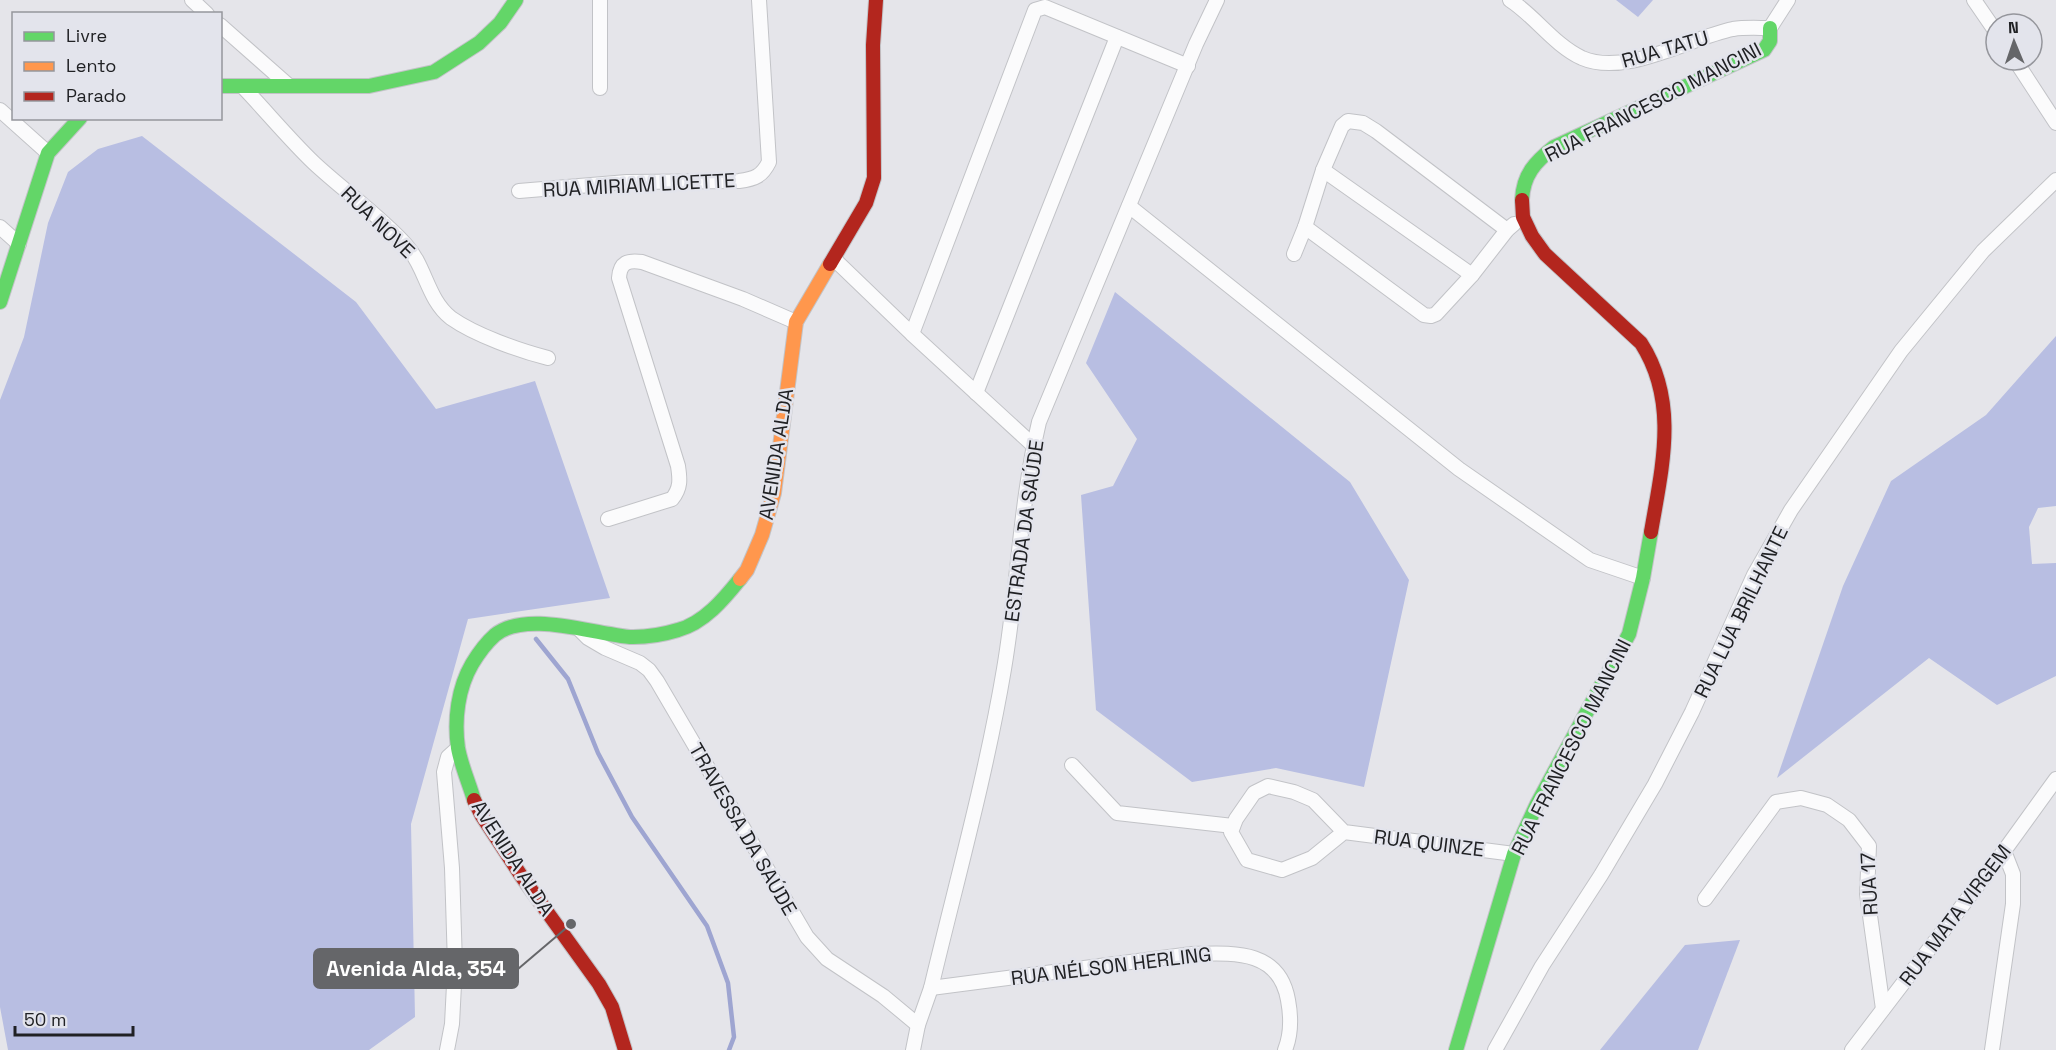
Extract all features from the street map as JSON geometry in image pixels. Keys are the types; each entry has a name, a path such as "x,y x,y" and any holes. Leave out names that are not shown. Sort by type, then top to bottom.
{"street":[{"path":"192,0 205,12"},
{"path":"222,86 369,86 434,72 479,43 500,23 516,0"},
{"path":"600,0 600,88"},
{"name":"RUA MIRIAM LICETTE","path":"519,191 627,182 740,181 754,179 764,172 769,162 759,0"},
{"name":"AVENIDA ALDA","path":"625,1050 612,1007 599,984 482,816 466,778 458,748 459,696 465,676 478,654 495,635 510,627 546,624 633,637 679,630 699,620 722,601 747,570 762,535 774,493 796,321 866,203 874,178 873,45 876,0"},
{"name":"ESTRADA DA SAÚDE","path":"913,1050 918,1025 931,988 994,728 1010,638 1039,422 1217,0"},
{"name":"RUA TATU","path":"1510,0 1564,45 1582,57 1602,63 1624,63 1734,29 1770,28"},
{"path":"1770,28 1788,0"},
{"path":"1974,0 1984,15"},
{"path":"912,334 1035,10 1045,7 1188,66"},
{"path":"222,27 288,85"},
{"name":"RUA FRANCESCO MANCINI","path":"1456,1050 1514,854 1537,804 1629,634 1643,578 1664,457 1665,419 1660,384 1652,360 1641,343 1545,254 1532,236 1523,217 1522,197 1525,178 1536,161 1554,147 1764,50 1770,41 1770,28"},
{"path":"976,393 1117,37"},
{"path":"2023,72 2056,123"},
{"name":"RUA NOVE","path":"242,86 313,162 405,244 420,264 436,302 450,316 487,336 548,358"},
{"path":"0,110 48,153"},
{"path":"0,302 48,153 78,120"},
{"path":"1294,254 1323,170 1342,126 1348,122 1363,123 1507,230"},
{"path":"1323,170 1472,275"},
{"name":"RUA LUA BRILHANTE","path":"1495,1050 1542,966 1601,875 1655,784 1692,712 1754,575 1791,510 1901,351 1983,251 2056,180"},
{"path":"1129,206 1459,470 1590,560 1643,578"},
{"path":"1305,227 1424,315 1431,316 1436,314 1472,275 1507,230 1523,217"},
{"path":"0,227 19,244"},
{"path":"834,259 1034,446"},
{"path":"608,519 672,499 678,492 680,482 678,466 619,278 619,269 624,263 632,260 642,262 796,321"},
{"name":"TRAVESSA DA SAÚDE","path":"578,628 588,638 640,663 649,670 807,937 827,959 883,996 918,1025"},
{"path":"447,1050 452,1024 455,965 452,868 444,772 448,757 458,748"},
{"path":"1072,765 1117,813 1233,826"},
{"name":"RUA MATA VIRGEM","path":"1851,1050 2056,780"},
{"path":"1268,786 1294,792 1313,800 1344,832 1312,858 1282,870 1247,860 1231,832 1236,819 1254,793 1268,786"},
{"name":"RUA 17","path":"1705,899 1776,802 1801,798 1827,805 1849,820 1869,846 1867,894 1882,1009"},
{"name":"RUA QUINZE","path":"1344,832 1514,854"},
{"path":"1992,1050 2013,904 2013,874 2004,851"},
{"name":"RUA NÉLSON HERLING","path":"931,988 1192,954 1232,952 1260,959 1278,973 1286,991 1290,1012 1288,1043 1285,1050"}],"shaded area":[{"path":"1616,0 1653,0 1638,17"},
{"path":"142,136 356,302 436,409 535,381 610,598 468,619 411,824 415,1017 369,1050 8,1050 0,1007 0,400 24,337 48,223 68,172 98,149"},
{"path":"1115,292 1350,482 1409,580 1364,787 1276,768 1192,782 1096,710 1081,495 1113,486 1137,439 1086,363"},
{"path":"2056,336 2056,506 2038,508 2029,527 2032,564 2056,563 2056,676 1997,705 1929,658 1777,778 1843,586 1891,481 1986,415"},
{"path":"1740,940 1698,1050 1600,1050 1685,945"}],"waterway":[{"path":"536,639 568,679 598,753 632,817 707,926 728,983 734,1037 729,1050"}],"traffic: fast":[{"path":"222,86 369,86 434,72 479,43 500,23 516,0"},
{"path":"1522,200 1525,183 1531,170 1554,147 1764,50 1770,41 1770,28"},
{"path":"0,302 48,153 78,120"},
{"path":"1456,1050 1514,854 1537,804 1629,634 1643,578 1651,532"},
{"path":"474,800 458,748 458,704 467,673 482,649 495,635 506,628 535,624 567,626 630,637 667,633 687,627 705,616 740,579"}],"traffic: slow":[{"path":"740,579 747,570 762,535 774,493 796,322 830,264"}],"traffic: jam":[{"path":"830,264 866,203 874,178 873,45 876,0"},
{"path":"1522,200 1523,217 1532,236 1545,254 1641,343 1653,365 1664,412 1664,435 1663,459 1651,532"},
{"path":"474,800 522,877 599,984 612,1007 625,1050"}],"place":[{"name":"Avenida Alda, 354","path":"571,924"}]}
